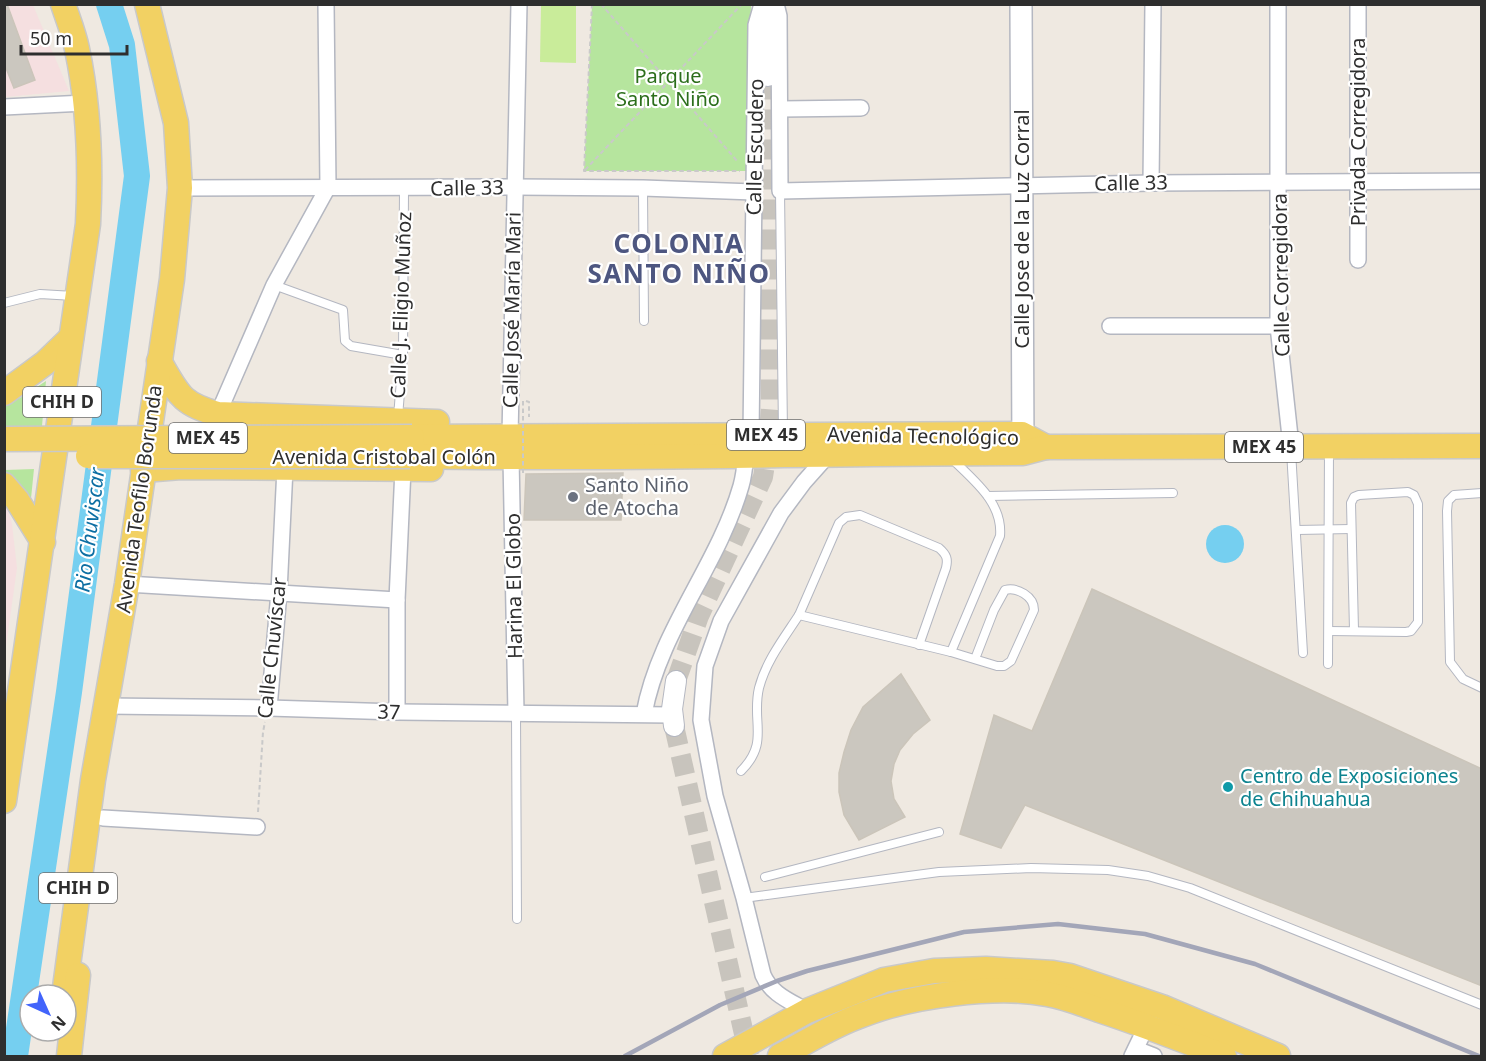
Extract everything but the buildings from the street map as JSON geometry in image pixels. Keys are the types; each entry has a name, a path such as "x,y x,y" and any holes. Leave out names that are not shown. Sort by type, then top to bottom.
{"main road":[{"name":"CHIH D","path":"5,798 88,224 90,190 85,102 77,48 63,4"},
{"name":"Avenida Teofilo Borunda","path":"65,983 93,780 128,584 172,279 180,188 176,123 147,4"},
{"name":"Calle Jose de la Luz Corral","path":"1022,4 1022,185 1030,445"},
{"path":"4,393 45,363 71,338"},
{"path":"159,361 181,398 204,410 218,414 406,446 468,469 479,467 508,453"},
{"name":"Avenida Tecnológico","path":"749,445 783,435 937,444 1482,446"},
{"name":"Avenida Cristobal Colón","path":"4,439 406,446 508,453"},
{"name":"Avenida Tecnológico","path":"508,453 749,445 829,454 937,444"},
{"name":"Avenida Cristobal Colón","path":"4,455 406,446"},
{"path":"143,470 181,467 285,468 406,446"},
{"path":"4,485 17,500 43,542"},
{"path":"69,1056 75,995 103,818 106,768 100,740"},
{"path":"725,1056 807,1011 884,980 934,971 986,969 1053,973 1109,989 1162,1007 1278,1056"},
{"path":"780,1056 861,1015 896,1004 956,993 1016,991 1047,994 1147,1025 1224,1056"}],"street":[{"path":"51,4 77,48"},
{"path":"218,414 274,285 328,187 326,4"},
{"name":"Calle José María Mari","path":"508,453 519,4"},
{"name":"Calle Escudero","path":"644,714 647,695 669,638 734,507 742,483 749,445 756,25 762,4"},
{"name":"Calle Escudero","path":"768,76 769,4"},
{"path":"776,4 779,16 780,190"},
{"path":"1151,183 1153,4"},
{"name":"Calle Corregidora","path":"1278,4 1278,326 1291,446"},
{"name":"Privada Corregidora","path":"1358,4 1358,260"},
{"path":"4,107 85,102"},
{"path":"781,109 861,108"},
{"name":"Calle 33","path":"780,190 1358,180 1482,181"},
{"name":"Calle 33","path":"180,188 515,187 754,192"},
{"path":"1110,326 1278,326"},
{"path":"397,712 397,600 406,446"},
{"name":"Harina El Globo","path":"508,453 516,713"},
{"path":"807,1011 767,985 763,975 715,796 701,720 705,666 722,621 781,513 829,454"},
{"name":"Calle Chuvíscar","path":"269,708 279,592 285,468"},
{"path":"128,584 397,600"},
{"path":"673,721 676,681"},
{"name":"37","path":"106,706 644,714 673,721"},
{"path":"103,818 257,827"},
{"path":"1147,1025 1134,1053 1154,1056"}],"lane":[{"path":"643,188 644,321"},
{"name":"Calle J. Eligio Muñoz","path":"404,189 403,355 406,446"},
{"path":"780,190 783,435"},
{"path":"274,285 343,310 345,340 351,346 403,355"},
{"path":"4,303 40,294 78,297"},
{"path":"937,444 988,496 999,519 1000,536 951,652"},
{"name":"Calle Corregidora","path":"1291,446 1303,653"},
{"path":"1328,664 1329,446"},
{"path":"1329,631 1406,632 1411,631 1418,622 1417,498 1408,492 1359,495 1351,503 1354,630"},
{"path":"988,496 1173,493"},
{"path":"1482,493 1454,495 1448,501 1447,511 1450,662 1463,679 1482,688"},
{"path":"741,771 752,760 757,750 757,697 763,676 780,643 799,615 839,523 846,517 860,515 939,548 945,553 948,560 919,645"},
{"path":"1297,530 1352,529"},
{"path":"799,615 951,652 997,666 1004,666 1011,661 1034,610 1032,599 1010,589 1001,594 975,659"},
{"path":"516,713 518,919"},
{"path":"765,877 939,832"},
{"path":"744,898 939,872 1031,868 1108,870 1148,876 1190,888 1482,1005"}],"path":[{"path":"584,171 592,4"},
{"path":"584,171 746,171 601,4"},
{"path":"584,171 742,4"},
{"path":"508,453 523,401"},
{"name":"Calle Chuvíscar","path":"257,827 263,732 269,708"}],"shaded area":[{"path":"5,5 33,5 69,91 5,97"},
{"path":"5,500 12,524 17,568 5,653"}],"green space":[{"path":"541,5 576,5 576,63 540,62"},
{"name":"Parque Santo Niño","path":"592,5 751,5 746,171 584,171"},
{"path":"46,381 42,426 5,428 5,402 20,398"},
{"path":"34,469 28,528 5,478 5,470"}],"water":[{"path":"1225,525 1232,526 1238,531 1243,537 1243,551 1238,557 1232,562 1225,563 1218,562 1212,557 1207,551 1206,544 1207,537 1212,531 1218,526"}],"waterway":[{"name":"Rio Chuviscar","path":"15,1056 69,692 137,176 122,45 109,4"}],"tunnel":[{"path":"676,681 699,616 763,477 768,445 771,407 768,76"},
{"path":"674,726 749,1056"}],"railway":[{"path":"625,1056 720,1005 807,971 964,932 1058,924 1145,934 1255,964 1479,1056"}],"place":[{"name":"Santo Niño de Atocha","path":"573,497"},
{"name":"Centro de Exposiciones de Chihuahua","path":"1228,787"}],"district":[{"name":"COLONIA SANTO NIÑO","path":"679,259"}]}
